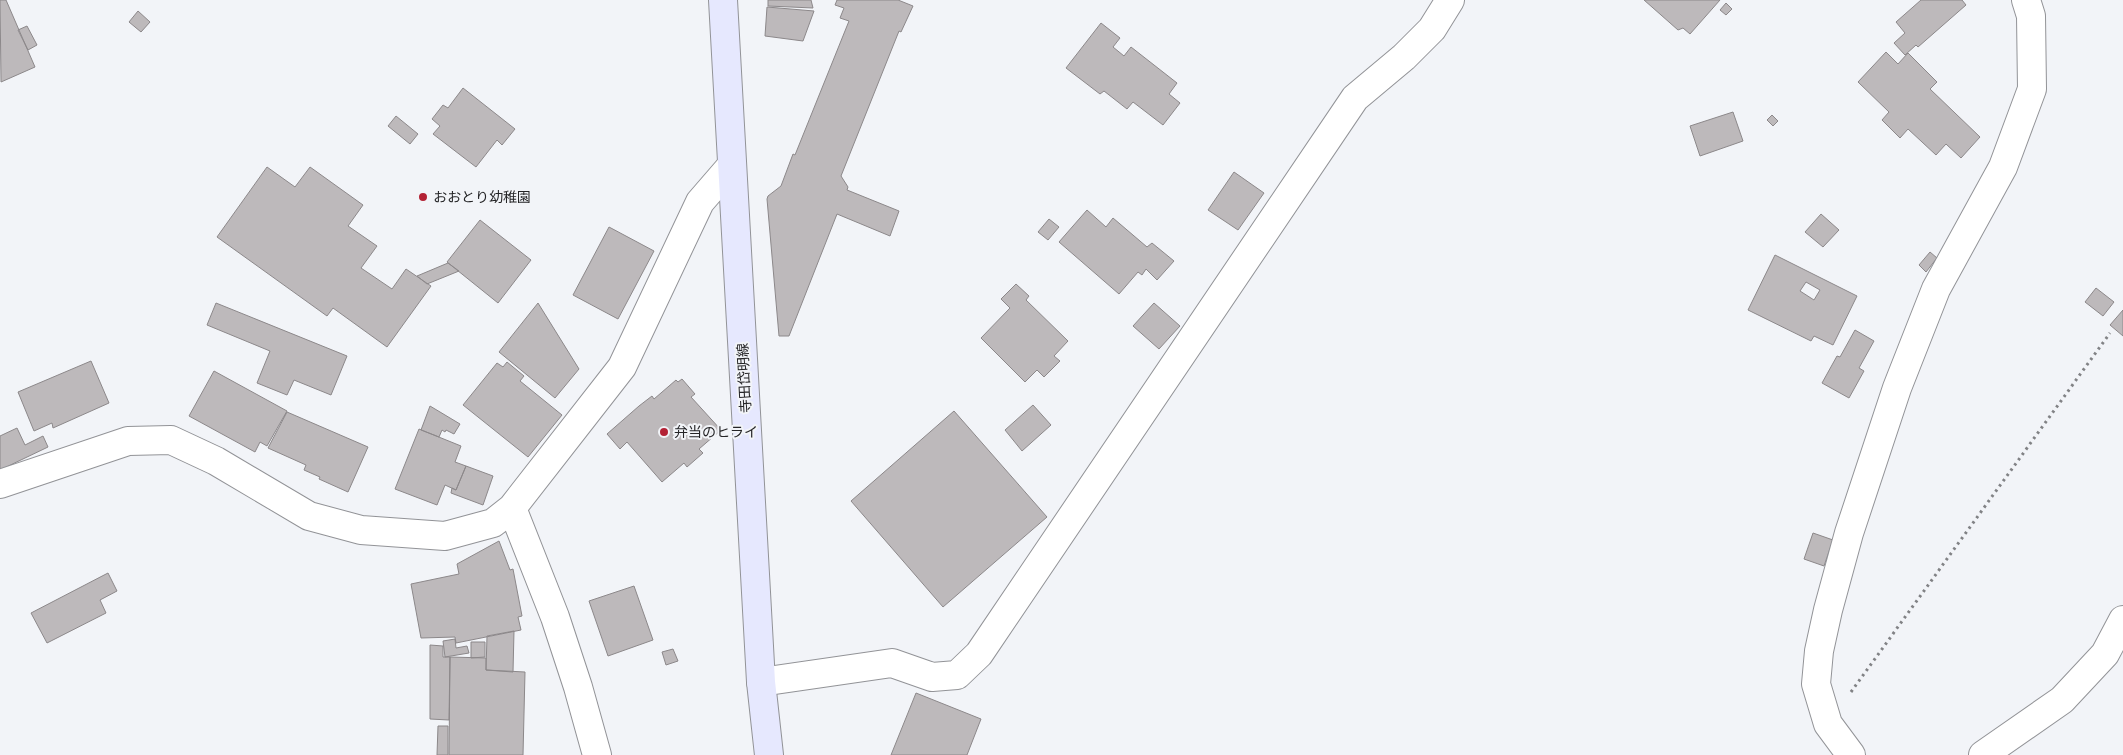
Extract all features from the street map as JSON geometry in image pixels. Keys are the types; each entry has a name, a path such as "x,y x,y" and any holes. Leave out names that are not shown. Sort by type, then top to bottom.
{"main road":[{"name":"寺田岱明線","path":"723,0 761,682 769,755"}],"street":[{"path":"761,682 892,663 932,677 957,675 978,654 1354,98 1404,58 1432,29 1450,0"},
{"path":"1851,755 1828,724 1816,684 1819,651 1849,533 1897,388 1936,289 2003,166 2032,89 2031,16 2026,0"},
{"path":"0,484 128,440 171,440 216,461 309,516 360,530 446,536 493,523 512,508 622,367 700,202 732,165"},
{"path":"512,508 555,617 578,687 597,755"},
{"path":"1983,755 2062,700 2105,654 2123,620"}],"path":[{"path":"1828,724 2110,333"}],"building":[{"path":"0,0 6,0 35,67 1,82"},
{"path":"768,0 811,0 813,8 768,6"},
{"path":"837,0 898,0 913,6 901,32 899,31 841,176 848,187 847,190 899,211 890,236 837,214 789,336 779,336 767,199 768,196 781,186 849,21 840,18 844,8 835,5"},
{"path":"1644,0 1720,0 1690,34 1683,28 1678,30"},
{"path":"1921,0 1962,0 1966,5 1918,47 1916,45 1905,55 1894,43 1905,33 1896,22"},
{"path":"1726,3 1732,9 1726,15 1720,10"},
{"path":"767,7 814,11 803,41 765,36"},
{"path":"138,11 150,22 141,32 129,22"},
{"path":"1101,23 1120,38 1113,47 1124,56 1131,47 1177,83 1169,94 1180,103 1163,125 1133,102 1127,109 1104,91 1100,94 1066,68"},
{"path":"27,26 37,45 28,50 18,30"},
{"path":"1886,52 1898,64 1908,53 1937,82 1930,89 1980,137 1961,158 1946,144 1936,155 1908,129 1900,138 1882,120 1889,112 1858,82"},
{"path":"463,88 515,129 502,145 497,140 476,167 433,134 440,126 432,119 443,105 448,108"},
{"path":"1733,112 1743,141 1700,156 1690,126"},
{"path":"1772,115 1778,121 1773,126 1767,120"},
{"path":"396,116 418,134 410,144 388,126"},
{"path":"267,167 295,187 310,167 363,205 348,226 377,246 361,268 392,289 406,269 431,286 387,347 333,308 327,316 217,237"},
{"path":"1234,172 1264,193 1238,230 1208,210"},
{"path":"1087,210 1106,227 1113,218 1147,247 1152,243 1174,261 1157,280 1146,269 1142,275 1138,272 1119,294 1059,242"},
{"path":"1821,214 1839,230 1823,247 1805,232"},
{"path":"1049,219 1059,227 1048,240 1038,232"},
{"path":"480,220 531,260 498,303 447,262"},
{"path":"609,227 654,251 618,319 573,295"},
{"path":"1930,252 1937,258 1926,272 1919,265"},
{"path":"1775,255 1857,296 1833,345 1814,336 1811,341 1748,310","holes":["1806,282 1820,290 1814,300 1800,291"]},
{"path":"448,263 459,271 427,284 417,276"},
{"path":"1016,284 1029,296 1026,300 1068,341 1054,356 1060,361 1044,377 1037,370 1025,382 981,338 1010,308 1001,299"},
{"path":"2096,288 2114,302 2103,316 2085,302"},
{"path":"216,303 347,356 331,395 294,380 287,395 257,383 270,351 207,325"},
{"path":"538,303 579,369 555,398 499,352"},
{"path":"1154,303 1180,326 1159,349 1133,326"},
{"path":"2123,310 2123,336 2110,325"},
{"path":"1855,330 1874,341 1859,368 1864,371 1849,398 1822,383 1837,356 1840,357"},
{"path":"91,361 109,403 53,428 52,423 34,431 18,392"},
{"path":"507,362 524,376 520,381 562,415 528,457 463,405 497,363 503,367"},
{"path":"214,371 287,411 267,446 260,442 255,452 189,416"},
{"name":"弁当のヒライ","path":"682,379 695,394 691,397 721,430 699,449 703,453 687,467 684,463 662,482 627,442 620,449 607,434 652,396 654,399 676,380 678,382"},
{"path":"1033,405 1051,425 1022,451 1005,430"},
{"path":"430,406 460,424 454,434 442,430 439,437 421,430"},
{"path":"954,411 1047,517 943,607 851,501"},
{"path":"287,412 368,447 348,492 304,470 306,465 268,448"},
{"path":"17,428 25,445 43,436 48,447 0,470 0,436"},
{"path":"419,429 461,446 455,462 466,466 456,490 445,485 437,505 395,489"},
{"path":"466,466 493,476 483,505 451,493 452,488 456,490"},
{"path":"1813,533 1833,540 1824,566 1804,559"},
{"path":"499,541 510,570 513,569 522,616 518,617 521,630 456,643 455,637 421,638 411,584 459,574 457,564"},
{"path":"108,573 117,591 100,600 106,613 47,643 31,613"},
{"path":"634,586 653,640 608,656 589,601"},
{"path":"514,631 513,672 486,670 487,636"},
{"path":"455,639 456,648 467,646 469,653 445,657 443,641"},
{"path":"471,642 485,642 485,657 471,658"},
{"path":"430,645 443,646 443,657 450,657 449,720 430,719"},
{"path":"673,649 678,661 666,665 662,652"},
{"path":"450,657 486,658 486,670 525,672 523,755 449,755"},
{"path":"916,693 981,719 967,755 891,755"},
{"path":"438,726 448,726 448,755 437,755"}],"place":[{"name":"おおとり幼稚園","path":"423,197"},
{"name":"弁当のヒライ","path":"664,432"}]}
